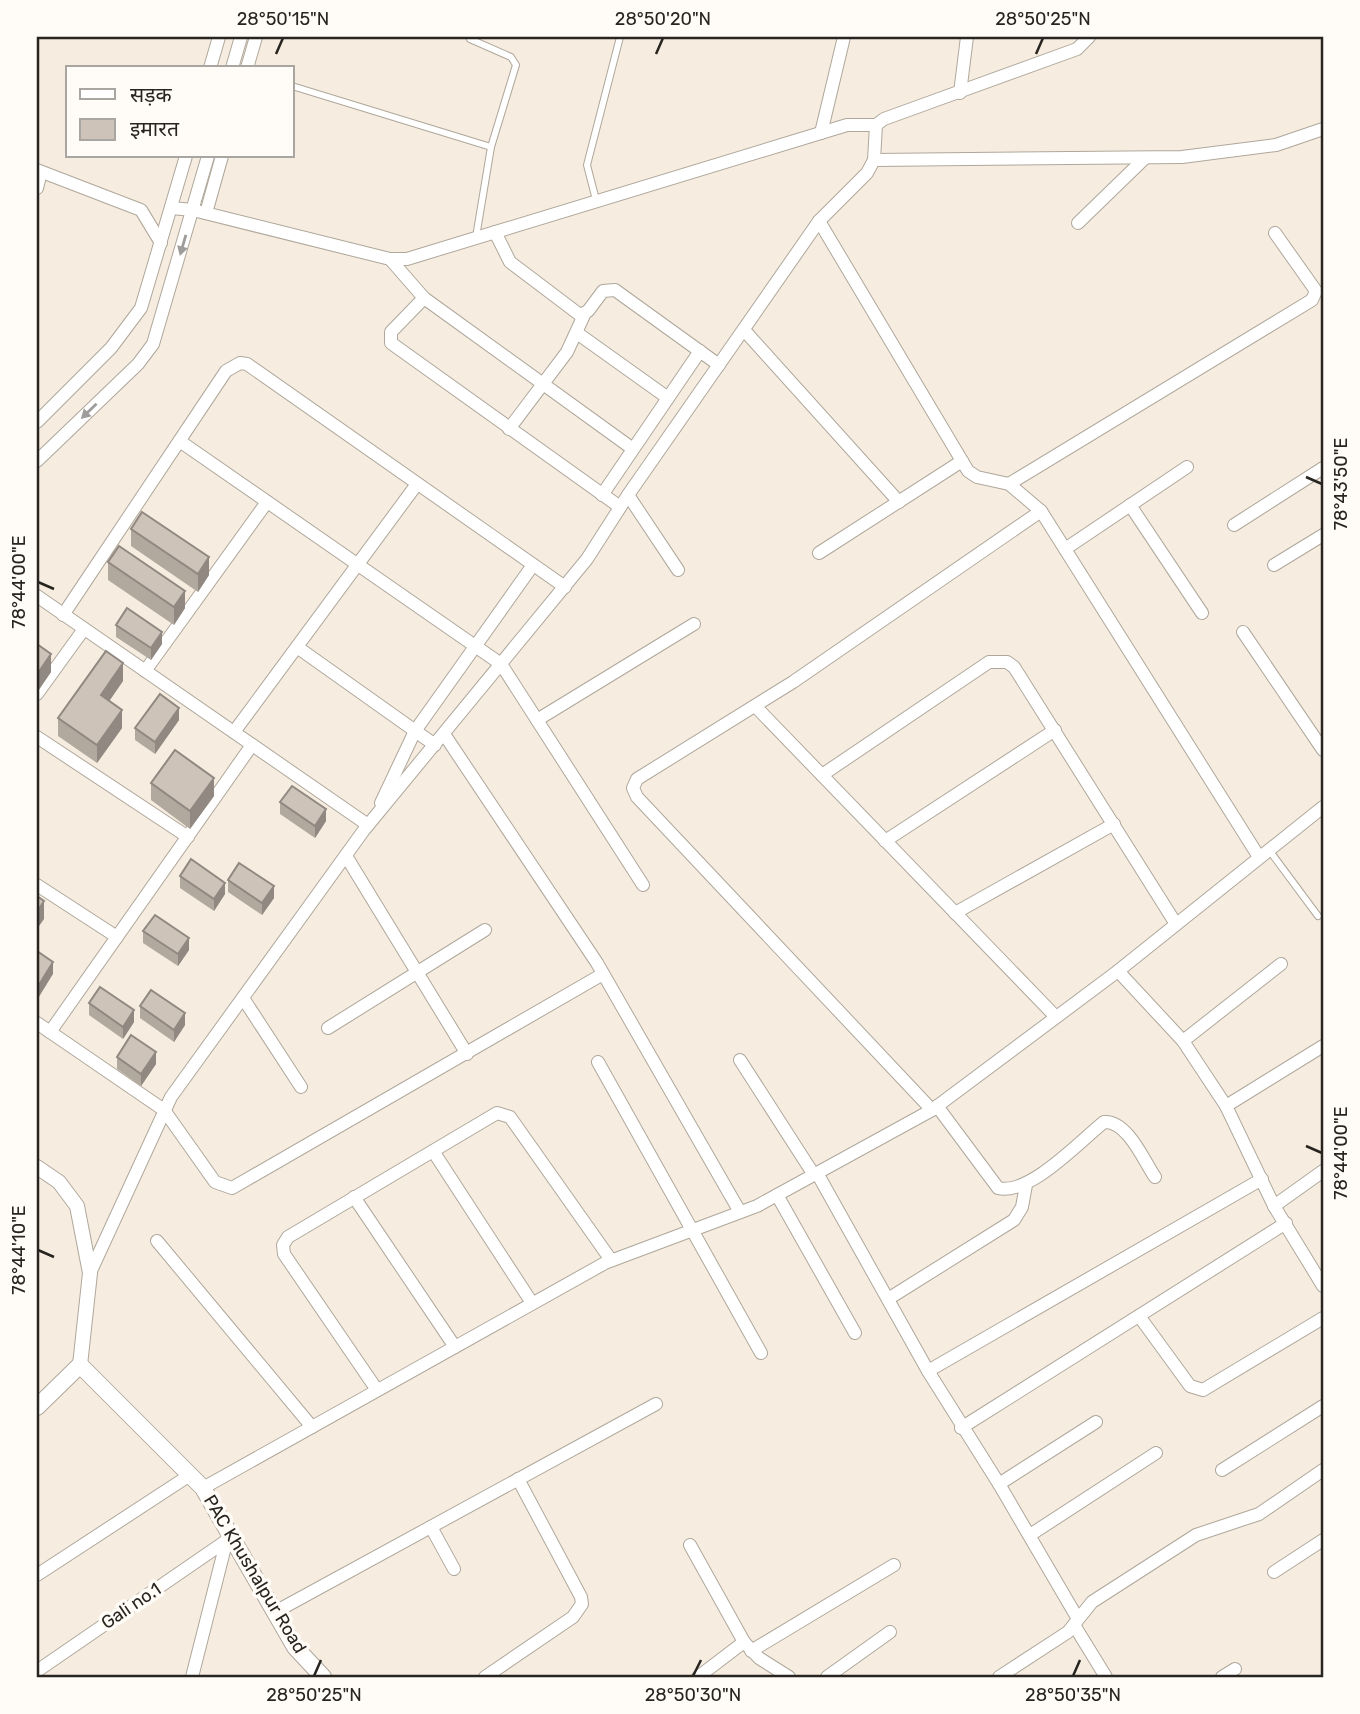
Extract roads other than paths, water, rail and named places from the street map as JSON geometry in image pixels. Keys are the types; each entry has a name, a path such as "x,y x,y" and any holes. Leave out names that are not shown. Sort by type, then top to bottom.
{"main road":[{"path":"37,1407 80,1365"},
{"name":"PAC Khushalpur Road","path":"80,1365 203,1488 227,1537 295,1647 323,1677"}],"street":[{"path":"211,66 219,37"},
{"path":"233,66 241,37"},
{"path":"248,66 256,37"},
{"path":"821,133 844,37"},
{"path":"960,93 967,37"},
{"path":"171,208 206,213 390,259 407,259 847,125 876,125 884,119 1077,50 1089,37"},
{"path":"90,1273 164,1110 371,822 565,587 820,221 867,173 874,159 876,125"},
{"path":"874,159 1182,157 1276,145 1323,129"},
{"path":"37,422 127,330 141,308 185,158"},
{"path":"37,461 138,363 153,344 207,158"},
{"path":"206,213 221,158"},
{"path":"1078,223 1145,158"},
{"path":"37,188 39,171 141,210 161,243"},
{"path":"820,221 962,461 977,477 1009,484 1041,510 1264,853"},
{"path":"495,232 510,262 584,315"},
{"path":"1009,484 1312,300 1316,291 1275,233"},
{"path":"390,259 424,298 633,449"},
{"path":"509,429 542,381 567,352 584,315 603,291 615,290 719,365"},
{"path":"424,298 391,332 391,343 620,508"},
{"path":"744,330 899,502"},
{"path":"577,333 668,398"},
{"path":"602,495 700,351"},
{"path":"63,615 226,371 240,363 247,365 565,587"},
{"path":"181,442 501,664 643,885"},
{"path":"820,553 962,461"},
{"path":"1065,549 1187,467"},
{"path":"1234,525 1323,468"},
{"path":"234,732 417,484"},
{"path":"628,495 678,570"},
{"path":"145,671 267,502"},
{"path":"1130,505 1202,613"},
{"path":"1041,510 755,706 637,779 633,788 637,797 935,1107 998,1188 1007,1190 1026,1185 1104,1122 1110,1122 1122,1129 1155,1177"},
{"path":"1274,565 1323,535"},
{"path":"371,822 415,731 533,565"},
{"path":"37,596 253,745 371,822"},
{"path":"537,720 694,624"},
{"path":"37,694 84,629"},
{"path":"1243,632 1323,750"},
{"path":"297,647 435,745"},
{"path":"822,775 989,662 998,660 1014,667 1176,924"},
{"path":"755,706 1056,1017"},
{"path":"885,841 1055,730"},
{"path":"444,734 603,974 740,1212"},
{"path":"37,737 188,837"},
{"path":"50,1032 253,745"},
{"path":"203,1488 611,1260 740,1212 777,1195 935,1107 1118,971 1323,807"},
{"path":"955,913 1114,824"},
{"path":"346,856 467,1054"},
{"path":"37,885 117,937"},
{"path":"328,1028 485,930"},
{"path":"1182,1041 1281,964"},
{"path":"1118,971 1182,1041 1226,1106 1274,1206 1323,1286"},
{"path":"37,1023 164,1110 215,1181 232,1188 603,974"},
{"path":"243,998 301,1087"},
{"path":"1226,1106 1323,1046"},
{"path":"740,1060 815,1174 961,1428 1030,1535 1106,1677"},
{"path":"598,1062 694,1229 761,1353"},
{"path":"377,1390 284,1254 283,1245 288,1237 497,1113 504,1114 611,1260"},
{"path":"433,1151 532,1303"},
{"path":"37,1167 59,1182 78,1206 90,1273 80,1365"},
{"path":"1274,1206 1323,1171"},
{"path":"928,1371 1262,1179"},
{"path":"888,1299 1014,1220 1022,1207 1026,1185"},
{"path":"777,1195 855,1333"},
{"path":"354,1197 455,1347"},
{"path":"961,1428 1286,1223"},
{"path":"157,1241 312,1427"},
{"path":"1139,1316 1190,1387 1196,1390 1203,1390 1323,1318"},
{"path":"275,1612 656,1404"},
{"path":"1222,1470 1323,1406"},
{"path":"999,1484 1096,1422"},
{"path":"1030,1535 1156,1453"},
{"path":"999,1677 1060,1639 1092,1602 1196,1535 1259,1514 1323,1470"},
{"path":"37,1575 190,1475"},
{"path":"485,1677 573,1617 582,1604 581,1597 518,1479"},
{"path":"430,1527 454,1569"},
{"path":"191,1677 227,1537"},
{"name":"Gali no.1","path":"37,1671 227,1537"},
{"path":"1275,1572 1323,1540"},
{"path":"690,1545 748,1647 789,1677"},
{"path":"698,1677 894,1565"},
{"path":"827,1677 890,1632"},
{"path":"1222,1677 1235,1669"}],"lane":[{"path":"597,201 587,165 620,37"},
{"path":"470,39 511,57 516,65 491,147 477,237"},
{"path":"294,87 491,147"},
{"path":"1264,853 1318,916"}]}
